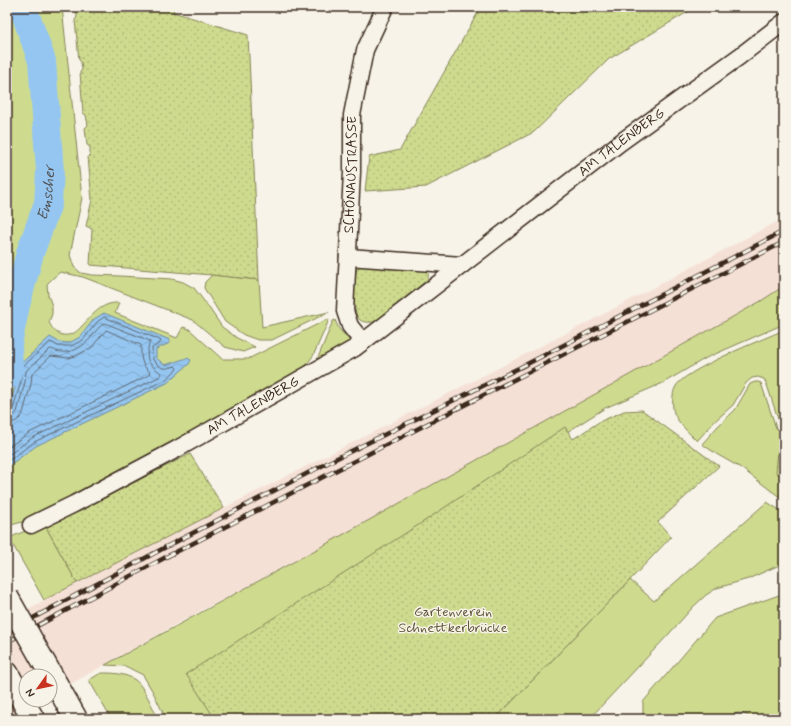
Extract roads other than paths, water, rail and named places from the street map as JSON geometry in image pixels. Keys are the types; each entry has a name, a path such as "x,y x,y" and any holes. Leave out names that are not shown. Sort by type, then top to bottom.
{"highway":[{"path":"7,597 76,719"},
{"path":"7,673 33,719"}],"street":[{"name":"SCHÖNAUSTRASSE","path":"363,342 350,326 345,311 352,172 352,115 365,50 385,7"},
{"name":"AM TALENBERG","path":"31,525 74,504 177,449 355,348 621,142 784,22"},
{"path":"348,257 462,265"}],"water":[{"path":"104,313 170,340 170,343 156,349 156,358 165,365 187,358 191,360 189,364 167,383 36,446 7,467 7,415 17,380 17,367 50,337 59,342 69,343 80,337 94,319"}],"waterway":[{"name":"Emscher","path":"7,376 9,367 8,344 16,305 30,253 48,203 50,171 42,61 25,13 25,7"}],"railway":[{"path":"7,632 335,459 527,364 784,231"},
{"path":"7,642 168,556 784,242"}],"park label":[{"name":"Gartenverein Schnettkerbrücke","path":"453,620"}]}
